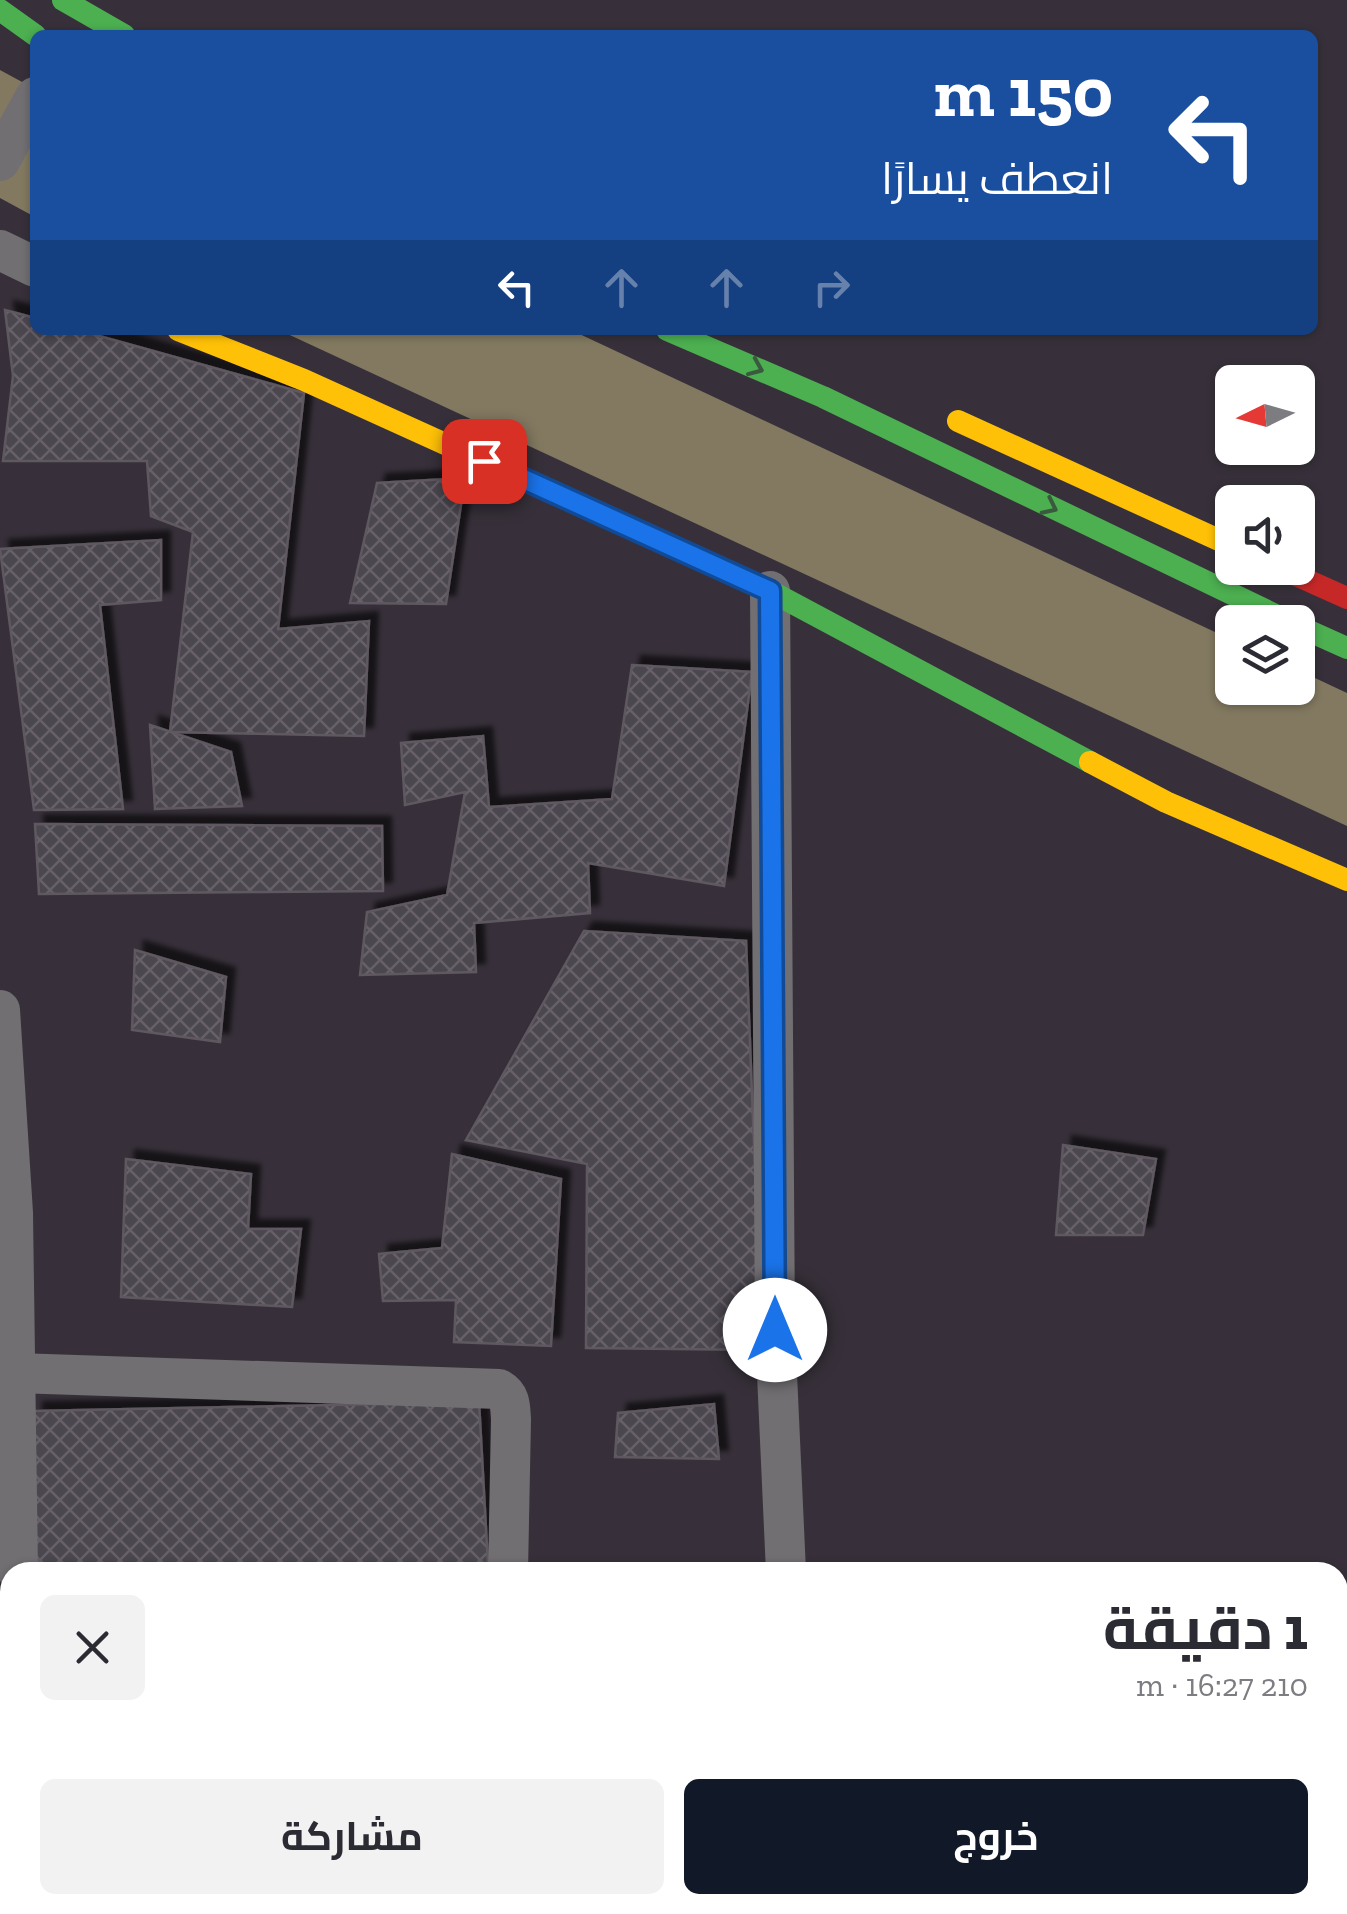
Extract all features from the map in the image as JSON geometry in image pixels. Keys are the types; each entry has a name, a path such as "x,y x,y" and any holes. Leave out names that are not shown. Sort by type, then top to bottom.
{"main road":[{"path":"63,0 115,30"},
{"path":"0,10 30,32"},
{"path":"191,335 304,380 770,591 1166,802 1347,880"},
{"path":"679,335 913,430 1257,605"},
{"path":"941,413 1215,538"},
{"path":"1315,584 1347,598"},
{"path":"1315,634 1347,648"}],"street":[{"path":"0,160 30,106"},
{"path":"0,250 30,264"},
{"path":"770,591 775,1330 785,1562"},
{"path":"0,1010 12,1213 18,1562"},
{"path":"16,1373 499,1389 510,1402 511,1419 508,1562"}],"shaded area":[{"path":"0,70 30,86 30,214 0,198"},
{"path":"290,335 582,335 1215,632 1215,705 1315,705 1315,678 1347,693 1347,826"}],"building":[{"path":"5,310 30,317 30,335 96,335 304,393 278,629 369,621 364,736 170,732 193,532 151,516 147,461 3,461 13,376"},
{"path":"465,478 446,604 350,603 377,483"},
{"path":"161,540 161,600 100,605 123,809 34,810 0,549"},
{"path":"632,665 752,672 724,886 588,863 590,913 474,923 476,972 360,975 367,912 447,895 465,792 405,805 401,743 483,736 489,807 612,799"},
{"path":"150,725 231,752 242,806 155,809"},
{"path":"35,824 382,826 383,891 39,894"},
{"path":"584,931 746,941 762,1350 586,1348 587,1164 466,1140"},
{"path":"135,950 226,977 220,1042 132,1030"},
{"path":"1063,1145 1156,1159 1143,1235 1056,1235"},
{"path":"452,1154 561,1179 551,1346 454,1342 456,1300 383,1301 379,1254 442,1248"},
{"path":"126,1159 251,1174 248,1229 301,1229 292,1307 121,1297"},
{"path":"479,1402 488,1562 34,1562 34,1411"},
{"path":"714,1404 719,1459 615,1457 618,1413"}],"traffic: fast":[{"path":"63,0 115,30"},
{"path":"0,10 30,31"},
{"path":"679,335 823,397 1255,605"},
{"path":"659,541 770,591 1090,762"},
{"path":"1315,634 1347,648"}],"traffic: slow":[{"path":"191,335 304,380 659,541"},
{"path":"958,421 1215,538"},
{"path":"1090,762 1166,802 1347,880"}],"traffic: jam":[{"path":"1315,584 1347,598"}],"route":[{"path":"484,461 770,591 775,1330"}]}
